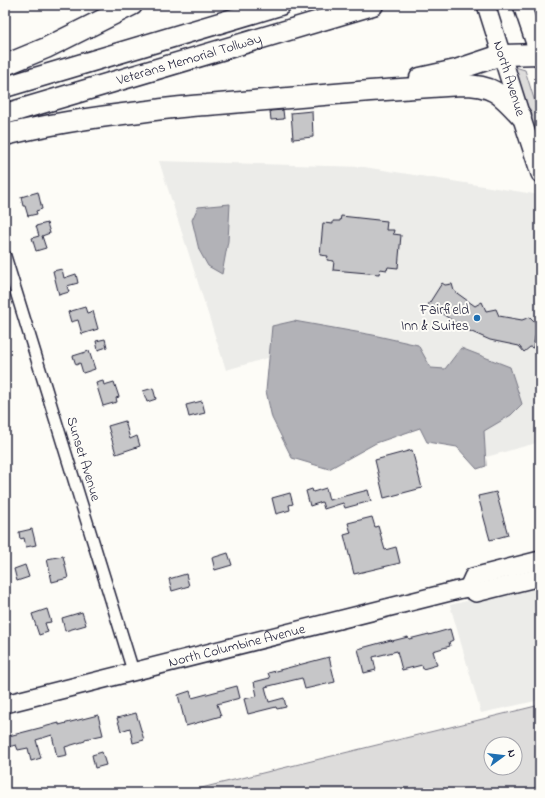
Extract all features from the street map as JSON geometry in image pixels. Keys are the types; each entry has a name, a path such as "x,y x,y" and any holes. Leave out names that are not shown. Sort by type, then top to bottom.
{"highway":[{"path":"5,65 46,48 132,5"},
{"name":"Veterans Memorial Tollway","path":"5,87 280,5"},
{"name":"Veterans Memorial Tollway","path":"5,114 373,5"},
{"path":"370,91 456,70 502,55 540,55"},
{"path":"5,135 111,115 184,106 214,105 370,91 473,85 486,87 497,92 520,116"}],"main road":[{"path":"522,5 540,55"},
{"name":"North Avenue","path":"487,8 520,116 540,174"},
{"path":"468,588 473,577 540,560"},
{"name":"North Columbine Avenue","path":"5,704 468,588 476,593 540,577"}],"street":[{"name":"Sunset Avenue","path":"5,256 133,671"}],"shaded area":[{"path":"514,67 525,70 540,118 540,148"},
{"path":"159,161 364,167 540,195 540,442 479,459 285,353 226,370"},
{"path":"230,204 228,241 222,274 208,266 199,250 192,220 198,207"},
{"path":"294,321 373,335 418,345 431,368 445,369 461,348 510,367 522,404 511,415 484,431 486,466 477,469 457,447 427,442 420,428 376,443 329,469 292,458 272,418 266,391 272,326"},
{"path":"540,585 540,700 481,713 450,605"},
{"path":"540,705 540,793 181,793"}],"building":[{"path":"283,110 284,119 271,120 270,111"},
{"path":"312,111 313,137 293,139 291,113"},
{"path":"38,192 42,209 36,211 37,214 28,216 25,206 23,206 21,197"},
{"path":"341,216 387,221 386,230 394,230 393,234 401,235 398,268 388,267 387,270 380,269 379,274 333,270 334,261 327,260 328,256 320,255 323,223 333,224 333,221 340,221"},
{"path":"47,223 50,233 42,236 46,248 36,251 32,238 39,236 36,226"},
{"path":"62,269 64,278 76,274 78,283 67,286 69,292 59,295 53,271"},
{"name":"Fairfield Inn & Suites","path":"442,283 445,285 452,284 454,291 475,306 482,302 486,311 496,309 499,316 522,320 530,317 535,322 538,322 533,348 530,347 524,352 519,346 490,340 465,329 441,313 433,313 428,305"},
{"path":"85,307 87,313 93,311 98,329 82,334 78,320 71,322 68,312"},
{"path":"105,339 107,347 98,350 96,341"},
{"path":"89,351 95,369 83,373 80,363 76,365 73,356"},
{"path":"103,381 104,385 114,382 119,397 116,398 117,402 103,406 96,383"},
{"path":"153,388 156,399 147,402 143,391"},
{"path":"202,401 205,413 189,417 186,405"},
{"path":"125,421 130,439 137,436 140,446 116,454 108,426"},
{"path":"412,450 422,488 384,498 375,460"},
{"path":"326,488 329,500 368,490 371,501 345,508 343,503 324,509 322,502 310,506 306,491 312,489 313,492"},
{"path":"496,492 508,535 490,540 478,496"},
{"path":"290,493 293,504 289,505 290,510 276,514 272,498"},
{"path":"372,517 375,527 378,526 385,550 396,547 400,563 354,574 344,535 351,533 348,523"},
{"path":"32,529 36,545 26,547 24,538 20,539 19,532"},
{"path":"228,553 232,565 215,570 212,558"},
{"path":"63,556 68,578 52,582 47,559"},
{"path":"25,565 29,577 17,581 14,569"},
{"path":"186,574 189,586 172,591 169,579"},
{"path":"47,609 51,622 45,623 48,632 39,635 32,614"},
{"path":"82,612 86,625 65,631 62,618"},
{"path":"450,629 453,640 449,642 450,646 433,651 437,665 423,669 422,665 402,670 397,651 373,657 376,670 364,673 358,649 391,640 408,637 409,639"},
{"path":"329,657 335,682 305,689 302,678 265,687 269,702 284,698 286,707 277,709 276,707 248,714 244,699 257,696 254,682 270,678 268,673"},
{"path":"237,686 240,698 217,704 221,716 186,726 178,695 190,691 192,698"},
{"path":"136,713 144,740 133,743 130,728 121,731 117,718"},
{"path":"98,715 103,735 85,739 85,741 65,747 67,755 57,757 52,735 36,740 41,758 31,761 28,748 18,750 16,745 8,747 5,737 59,723 59,725"},
{"path":"102,752 106,765 95,768 92,755"}],"place":[{"name":"Fairfield Inn & Suites","path":"477,318"}]}
